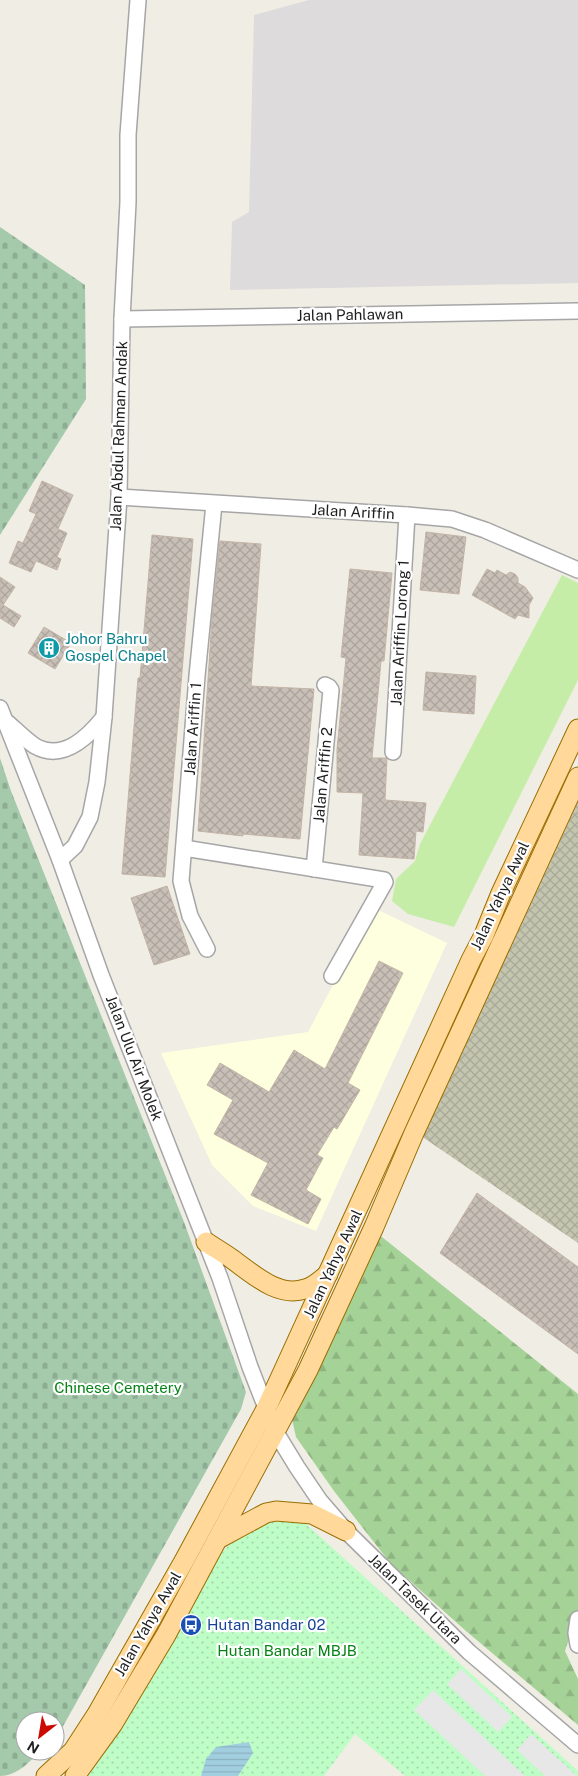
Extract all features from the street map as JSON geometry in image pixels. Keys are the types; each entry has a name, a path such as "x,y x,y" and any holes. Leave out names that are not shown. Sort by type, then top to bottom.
{"main road":[{"name":"Jalan Yahya Awal","path":"46,1776 73,1751 96,1714 180,1569 266,1409 578,729"},
{"name":"Jalan Yahya Awal","path":"75,1776 112,1726 166,1635 308,1370 374,1227 414,1133 578,777"},
{"path":"206,1242 267,1284 279,1289 293,1292 305,1290 329,1273"},
{"path":"218,1540 266,1513 276,1511 312,1514 346,1531"}],"street":[{"name":"Jalan Abdul Rahman Andak","path":"60,860 75,846 90,816 97,782 104,716 119,497 122,319 128,202 128,126 138,0"},
{"name":"Jalan Pahlawan","path":"122,319 578,311"},
{"name":"Jalan Ariffin","path":"119,497 407,515 452,520 485,530 578,570"},
{"name":"Jalan Ariffin 1","path":"207,949 190,916 181,881 197,676 214,504"},
{"name":"Jalan Ariffin Lorong 1","path":"393,752 407,515"},
{"name":"Jalan Ariffin 2","path":"314,869 331,690 325,685"},
{"name":"Jalan Ulu Air Molek","path":"0,708 60,860 101,975 206,1242 275,1431"},
{"path":"7,722 35,746 48,752 68,749 80,742 93,731 104,716"},
{"path":"184,848 382,879 385,882 332,976"},
{"name":"Jalan Tasek Utara","path":"275,1431 320,1501 346,1531 469,1652 578,1746"},
{"path":"578,1619 576,1633 578,1645"}],"shaded area":[{"path":"309,0 578,0 578,283 230,290 232,222 249,212 254,15"},
{"path":"578,783 578,1243 418,1134"},
{"path":"374,908 447,943 316,1231 253,1206 212,1165 161,1053 308,1032"},
{"path":"461,1669 512,1717 498,1732 447,1684"},
{"path":"433,1690 525,1776 485,1776 414,1710"},
{"path":"531,1734 577,1776 545,1776 517,1750"}],"green space":[{"path":"0,227 85,285 86,399 0,535"},
{"path":"562,575 578,583 578,680 454,927 408,914 392,901 396,879 415,861 420,844"},
{"name":"Chinese Cemetery","path":"0,758 11,791 184,1222 246,1392 241,1409 65,1723 65,1711 15,1711 15,1761 30,1761 11,1774 0,1776"},
{"path":"377,1233 578,1394 578,1611 565,1651 578,1679 578,1725 466,1631 391,1564 334,1491 296,1437 291,1415"},
{"name":"Hutan Bandar MBJB","path":"253,1521 304,1522 578,1771 578,1776 405,1776 355,1734 324,1776 81,1776 222,1552"}],"water":[{"path":"249,1742 253,1753 238,1776 201,1776 206,1759 216,1747"}],"building":[{"path":"42,481 73,495 58,529 67,533 57,557 61,559 57,570 36,561 31,572 9,563 18,541 23,543 36,514 29,511"},
{"path":"426,532 466,537 459,594 420,590"},
{"path":"152,535 193,539 165,877 122,874"},
{"path":"220,541 261,544 251,686 314,689 300,839 198,831 212,619"},
{"path":"350,569 392,573 384,661 381,661 372,758 387,758 385,800 426,803 423,832 416,831 414,859 359,855 363,793 337,792 337,749 346,658 341,657"},
{"path":"487,569 495,573 497,570 506,575 510,572 515,574 518,578 518,583 525,587 533,598 529,605 529,618 518,615 515,619 472,595"},
{"path":"0,577 15,587 3,605 21,616 14,627 0,618"},
{"name":"Johor Bahru Gospel Chapel","path":"44,627 71,643 55,669 28,653"},
{"path":"426,672 476,676 474,714 423,710"},
{"path":"167,886 190,954 154,965 131,898"},
{"path":"379,961 403,973 348,1083 360,1090 337,1129 334,1127 317,1155 323,1158 306,1190 321,1199 308,1224 251,1195 268,1163 214,1134 233,1100 207,1085 220,1063 269,1092 294,1050 325,1069"},
{"path":"477,1193 578,1267 578,1354 440,1253"}],"place":[{"name":"Johor Bahru Gospel Chapel","path":"49,648"},
{"name":"Hutan Bandar 02","path":"191,1625"}]}
